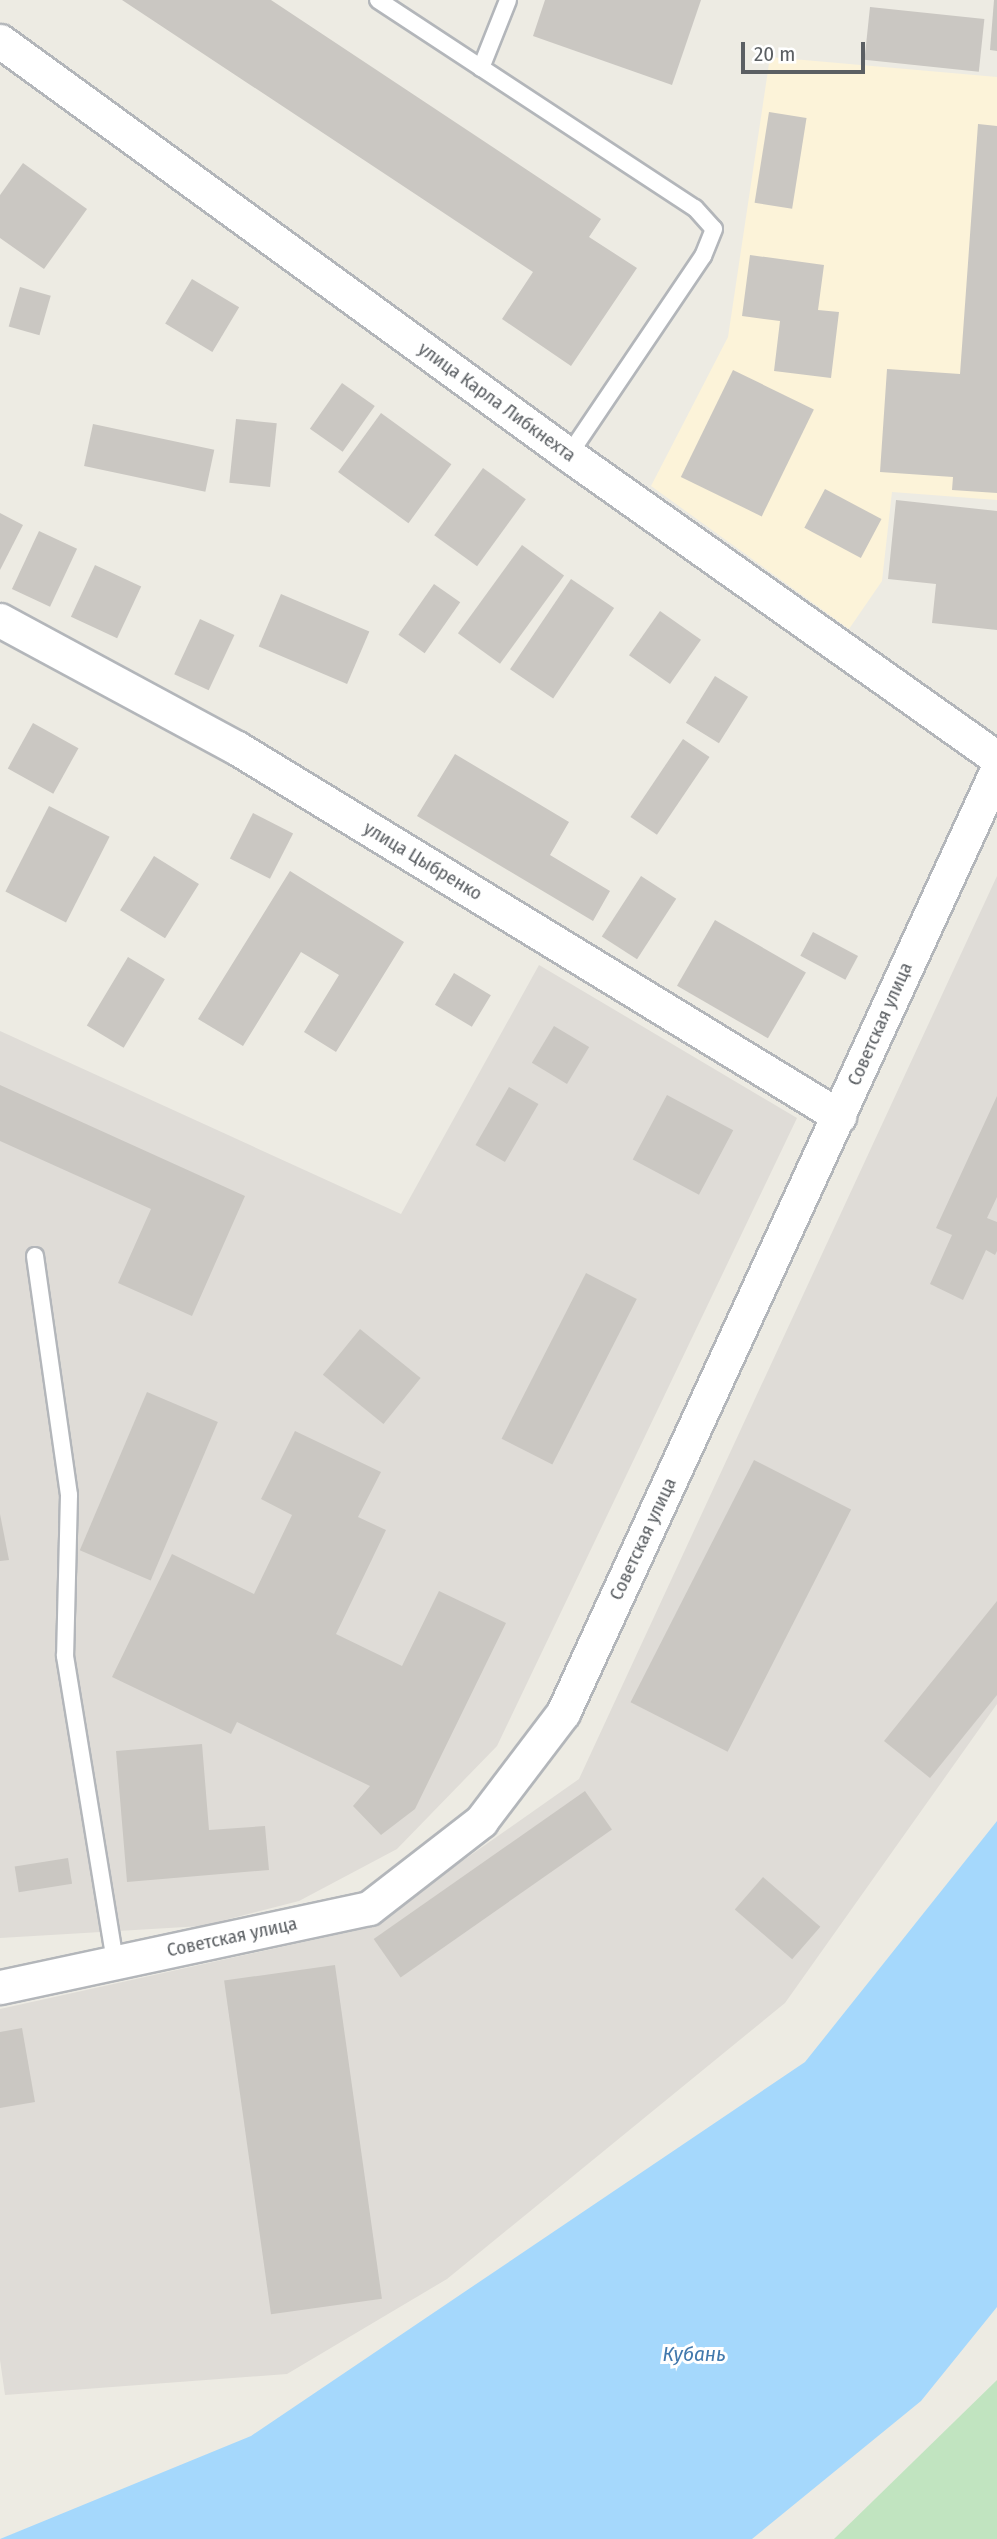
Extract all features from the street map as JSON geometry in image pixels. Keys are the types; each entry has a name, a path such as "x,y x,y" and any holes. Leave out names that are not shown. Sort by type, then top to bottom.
{"street":[{"name":"улица Карла Либкнехта","path":"0,41 569,454 997,758"},
{"name":"улица Цыбренко","path":"0,620 237,748 839,1116"},
{"name":"Советская улица","path":"0,1987 369,1908 481,1821 563,1713 997,770"}],"lane":[{"path":"378,0 695,208 714,229 703,257 569,454"},
{"path":"481,68 508,0"},
{"path":"35,1256 69,1495 65,1656 115,1962"}],"shaded area":[{"path":"770,57 997,77 997,500 892,492 882,581 849,629 651,486 728,337"},
{"path":"997,876 997,1704 785,2003 447,2279 287,2374 5,2395 0,2360 0,2009 367,1928 579,1779"},
{"path":"539,965 797,1118 497,1746 397,1849 299,1901 202,1926 0,1938 0,1031 401,1214"}],"green space":[{"path":"997,2380 997,2539 834,2539"}],"water":[{"name":"Кубань","path":"997,1821 997,2307 921,2401 752,2539 0,2539 251,2436 805,2062"}],"building":[{"path":"122,0 271,0 601,219 589,237 637,268 571,366 502,319 533,272"},
{"path":"545,0 701,0 672,85 533,36"},
{"path":"994,0 997,0 997,51 990,50"},
{"path":"870,7 984,19 979,72 864,60"},
{"path":"769,112 807,118 792,209 755,203"},
{"path":"978,124 997,126 997,493 952,490 953,477 880,472 887,369 960,374"},
{"path":"23,163 87,209 44,269 0,238 0,195"},
{"path":"750,255 824,265 818,310 839,312 831,378 774,371 780,321 742,316"},
{"path":"192,279 239,307 212,352 165,324"},
{"path":"20,287 51,296 39,335 9,326"},
{"path":"733,370 814,409 762,516 681,477"},
{"path":"342,383 375,406 343,452 310,429"},
{"path":"381,413 451,464 408,523 338,472"},
{"path":"236,419 277,423 270,487 229,483"},
{"path":"93,424 214,450 205,492 84,466"},
{"path":"483,468 526,499 477,566 434,535"},
{"path":"825,489 882,519 861,558 804,528"},
{"path":"896,500 997,511 997,630 932,623 936,584 888,579"},
{"path":"0,513 23,525 0,570"},
{"path":"39,531 77,549 50,607 12,589"},
{"path":"522,545 564,576 500,664 458,633"},
{"path":"95,565 141,587 117,638 71,617"},
{"path":"571,579 614,608 553,698 510,669"},
{"path":"434,584 460,602 425,653 398,635"},
{"path":"281,594 369,632 347,684 259,646"},
{"path":"660,611 701,640 670,684 629,655"},
{"path":"200,619 234,635 209,690 174,674"},
{"path":"715,676 748,697 719,743 686,723"},
{"path":"33,723 78,748 53,794 8,768"},
{"path":"683,739 710,757 657,835 630,817"},
{"path":"455,754 569,822 550,855 610,891 593,921 417,816"},
{"path":"49,806 110,837 66,922 5,892"},
{"path":"253,813 293,833 270,879 230,858"},
{"path":"154,856 199,884 165,938 120,910"},
{"path":"290,871 404,942 336,1052 304,1032 339,975 301,952 243,1046 198,1019"},
{"path":"641,876 676,899 637,959 602,936"},
{"path":"715,920 806,972 768,1038 677,986"},
{"path":"813,932 858,956 845,980 800,956"},
{"path":"128,957 165,979 124,1048 87,1026"},
{"path":"454,973 491,995 472,1027 435,1005"},
{"path":"554,1026 589,1047 567,1084 532,1063"},
{"path":"0,1085 245,1196 192,1316 118,1283 151,1209 0,1141"},
{"path":"509,1087 538,1104 505,1162 476,1145"},
{"path":"667,1095 733,1130 699,1195 633,1159"},
{"path":"997,1096 997,1197 987,1218 997,1222 997,1251 995,1255 986,1250 963,1300 930,1284 952,1235 936,1228"},
{"path":"586,1273 637,1299 552,1465 502,1439"},
{"path":"360,1329 421,1378 383,1424 323,1375"},
{"path":"147,1392 218,1422 151,1580 80,1550"},
{"path":"295,1431 381,1472 358,1517 386,1530 336,1634 402,1666 439,1591 506,1623 415,1809 381,1835 353,1806 370,1786 237,1722 231,1734 112,1677 172,1554 254,1594 292,1515 261,1499"},
{"path":"754,1460 851,1509 728,1752 631,1702"},
{"path":"0,1514 9,1560 0,1561"},
{"path":"997,1601 997,1695 930,1778 884,1741"},
{"path":"202,1744 209,1830 265,1826 269,1870 127,1882 116,1751"},
{"path":"585,1791 612,1830 401,1977 374,1939"},
{"path":"68,1858 72,1884 19,1892 15,1866"},
{"path":"763,1877 820,1927 792,1959 735,1909"},
{"path":"335,1965 382,2299 271,2314 224,1981"},
{"path":"22,2028 35,2102 0,2108 0,2032"}]}
